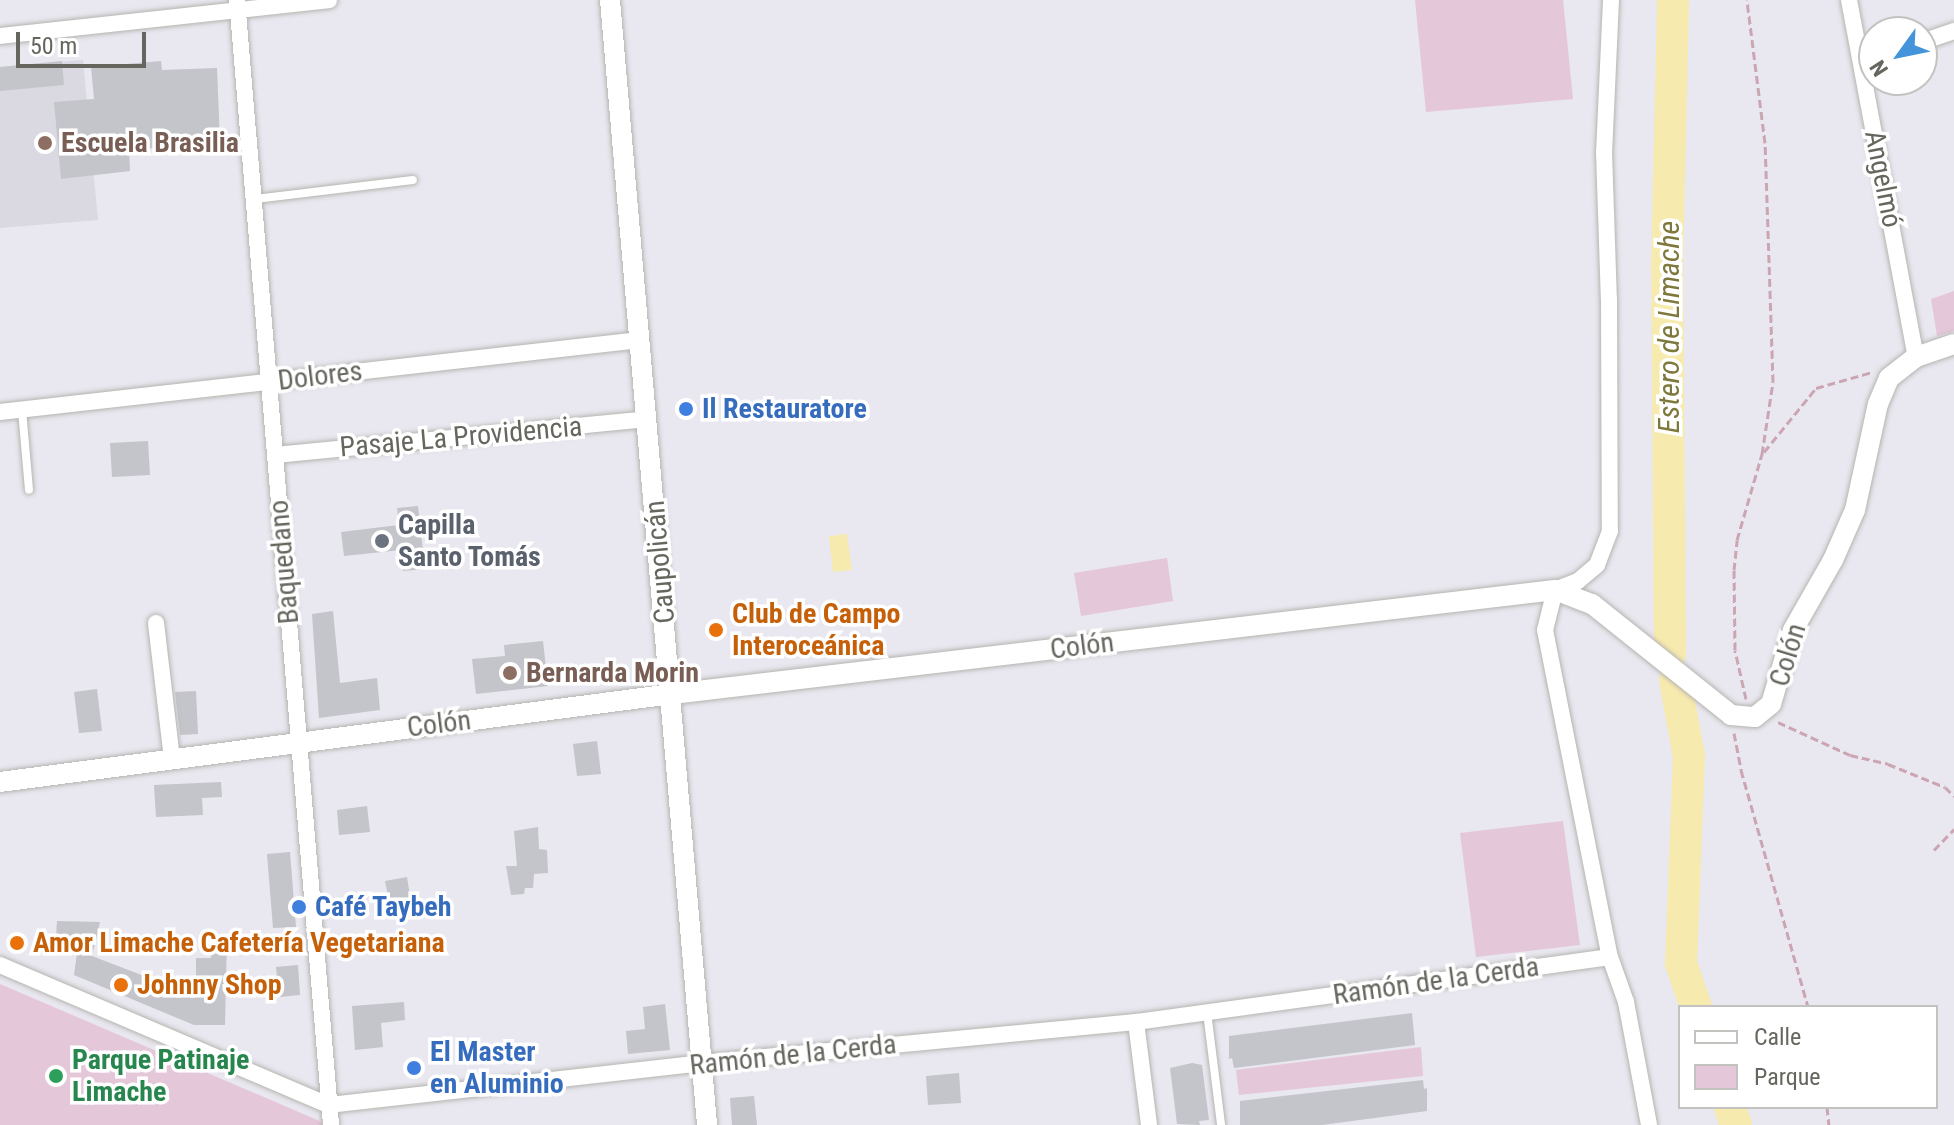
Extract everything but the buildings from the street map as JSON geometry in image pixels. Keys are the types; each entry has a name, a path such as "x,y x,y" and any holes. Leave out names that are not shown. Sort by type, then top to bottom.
{"street":[{"path":"0,36 237,5 329,0"},
{"name":"Caupolicán","path":"610,0 707,1125"},
{"path":"1611,0 1604,152 1609,299 1610,531 1597,565 1578,581 1555,590 1545,630 1610,957 1626,1002 1649,1125"},
{"name":"Angelmó","path":"1849,0 1858,28"},
{"name":"Baquedano","path":"237,5 331,1125"},
{"name":"Angelmó","path":"1874,96 1916,357"},
{"name":"Dolores","path":"0,412 640,340"},
{"path":"1889,378 1916,357 1954,344"},
{"name":"Colón","path":"0,782 672,694 1555,590 1592,604 1747,716 1774,698 1797,620 1833,560 1855,510 1878,404 1889,378"},
{"name":"Pasaje La Providencia","path":"275,455 647,419"},
{"path":"156,623 172,759"},
{"name":"Ramón de la Cerda","path":"0,965 329,1105 702,1063 1136,1022 1610,957"},
{"path":"1136,1022 1149,1125"}],"lane":[{"path":"255,199 413,180"},
{"path":"22,410 29,490"},
{"path":"1207,1011 1221,1125"}],"path":[{"path":"1747,0 1765,143 1773,382 1762,454 1737,540 1734,570 1735,650 1747,716 1741,770 1807,1005"},
{"path":"1762,454 1816,388 1872,372 1889,378"},
{"path":"1747,716 1850,755 1888,764 1945,787 1954,796"},
{"path":"1934,850 1954,829"}],"shaded area":[{"name":"Escuela Brasilia","path":"83,60 98,220 0,228 0,67"},
{"path":"847,534 852,570 833,572 829,536"}],"green space":[{"path":"1415,0 1563,0 1573,99 1426,112"},
{"path":"1954,291 1954,331 1937,336 1931,299"},
{"path":"1167,558 1173,601 1081,616 1074,573"},
{"path":"1563,821 1580,945 1476,957 1460,833"},
{"path":"0,984 322,1122 322,1125 0,1125"},
{"path":"1421,1047 1423,1076 1239,1095 1236,1070"}],"waterway":[{"name":"Estero de Limache","path":"1670,654 1667,269 1673,0"},
{"name":"Estero de Limache","path":"1675,680 1689,756 1681,963 1695,1005"},
{"name":"Estero de Limache","path":"1731,1109 1736,1125"}],"place":[{"name":"Escuela Brasilia","path":"45,143"},
{"name":"Il Restauratore","path":"686,409"},
{"name":"Capilla Santo Tomás","path":"382,541"},
{"name":"Club de Campo Interoceánica","path":"716,630"},
{"name":"Bernarda Morin","path":"510,673"},
{"name":"Café Taybeh","path":"299,907"},
{"name":"Amor Limache Cafetería Vegetariana","path":"17,943"},
{"name":"Johnny Shop","path":"121,985"},
{"name":"El Master en Aluminio","path":"414,1068"},
{"name":"Parque Patinaje Limache","path":"56,1076"}]}
